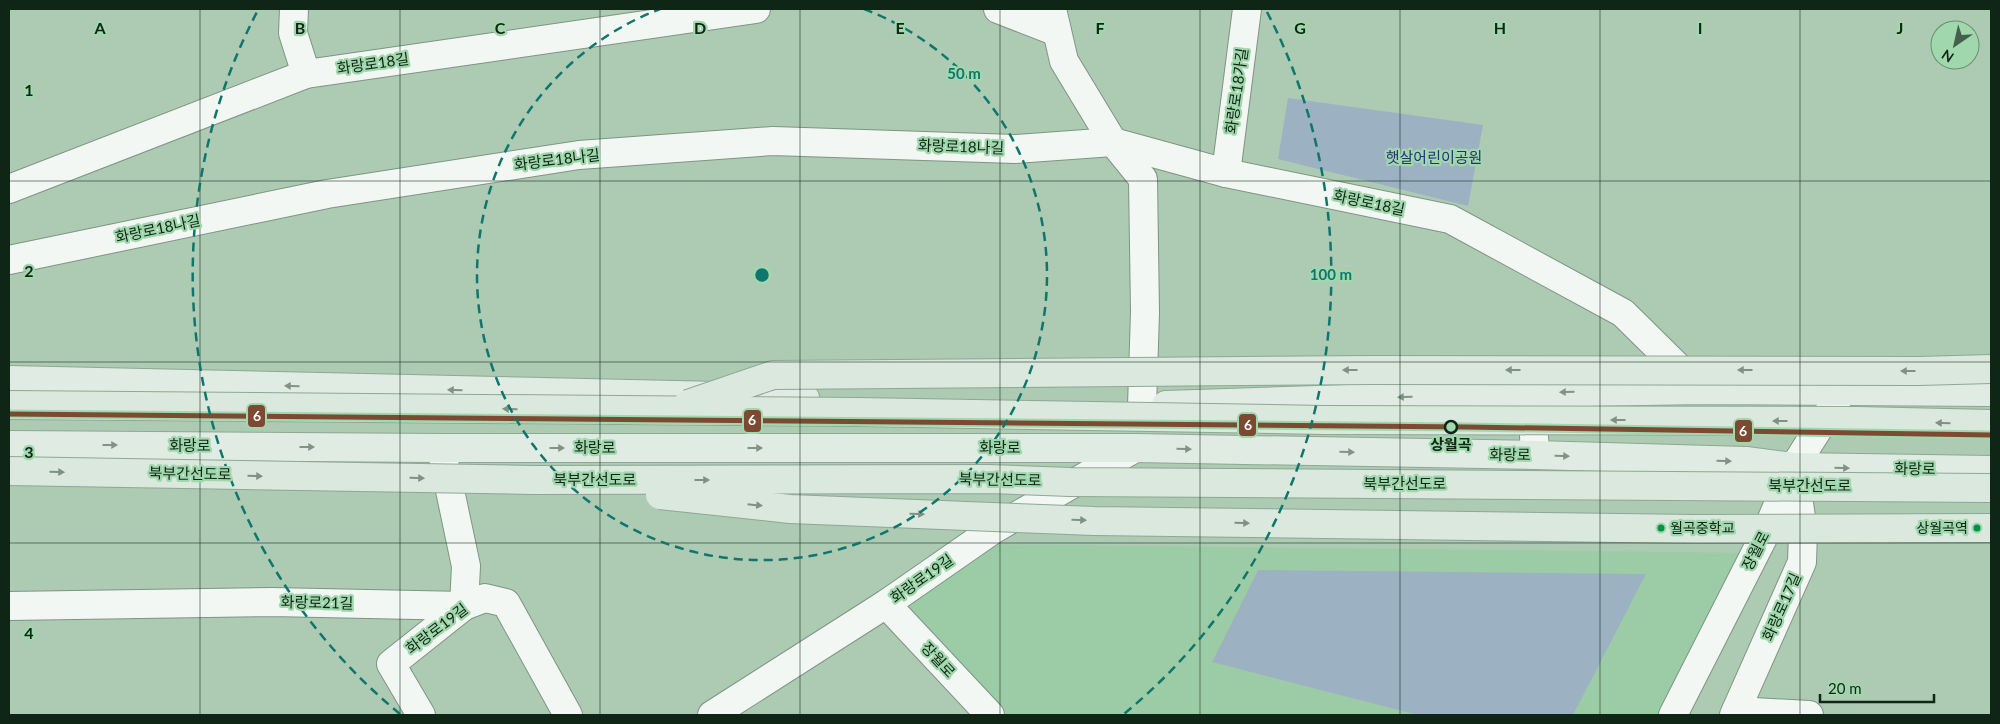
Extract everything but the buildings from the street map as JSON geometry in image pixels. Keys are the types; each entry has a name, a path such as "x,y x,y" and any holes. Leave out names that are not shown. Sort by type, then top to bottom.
{"highway":[{"path":"666,411 773,374 1372,370 1919,371 1991,369"},
{"path":"9,405 1324,420 1857,421 1991,424"},
{"name":"북부간선도로","path":"9,471 532,480 988,479 1080,482 1991,488"},
{"path":"532,480 790,509 1094,521 1696,529 1991,528"}],"main road":[{"path":"9,380 1142,406 1532,393 1701,390 1991,392"},
{"name":"화랑로","path":"9,445 441,448 1136,448 1534,455 1746,461 1794,468 1991,470"}],"street":[{"path":"294,9 293,33 306,74"},
{"name":"화랑로18길","path":"9,190 306,74 756,9"},
{"path":"998,9 1054,20 1064,61 1112,142 1143,178 1145,312 1142,406"},
{"name":"화랑로18가길","path":"1226,173 1247,9"},
{"name":"화랑로18나길","path":"9,260 327,194 579,155 774,141 1015,149 1112,142"},
{"name":"화랑로18길","path":"1112,142 1226,173 1450,219 1623,313 1701,390"},
{"name":"장월로","path":"1673,715 1768,528 1794,468 1843,390"},
{"path":"1532,393 1534,455"},
{"path":"441,448 466,566 464,606"},
{"name":"화랑로19길","path":"712,715 886,604 994,529 1136,448"},
{"name":"화랑로17길","path":"1794,468 1803,532 1802,562 1735,713 1809,715"},
{"name":"화랑로19길","path":"421,715 391,664 464,606 485,598 506,603 568,715"},
{"name":"화랑로21길","path":"9,606 272,602 464,606"},
{"name":"장월로","path":"886,604 990,715"}],"shaded area":[{"name":"월곡중학교","path":"972,544 1755,553 1673,715 991,715 886,604"}],"green space":[{"name":"햇살어린이공원","path":"1288,98 1483,125 1468,206 1278,159"},
{"path":"1258,570 1646,574 1573,715 1418,715 1212,662"}],"transit line":[{"name":"6","path":"9,414 1467,427 1991,435"}],"place":[{"name":"상월곡","path":"1451,427"},
{"name":"월곡중학교","path":"1661,528"},
{"name":"상월곡역","path":"1977,528"}]}
